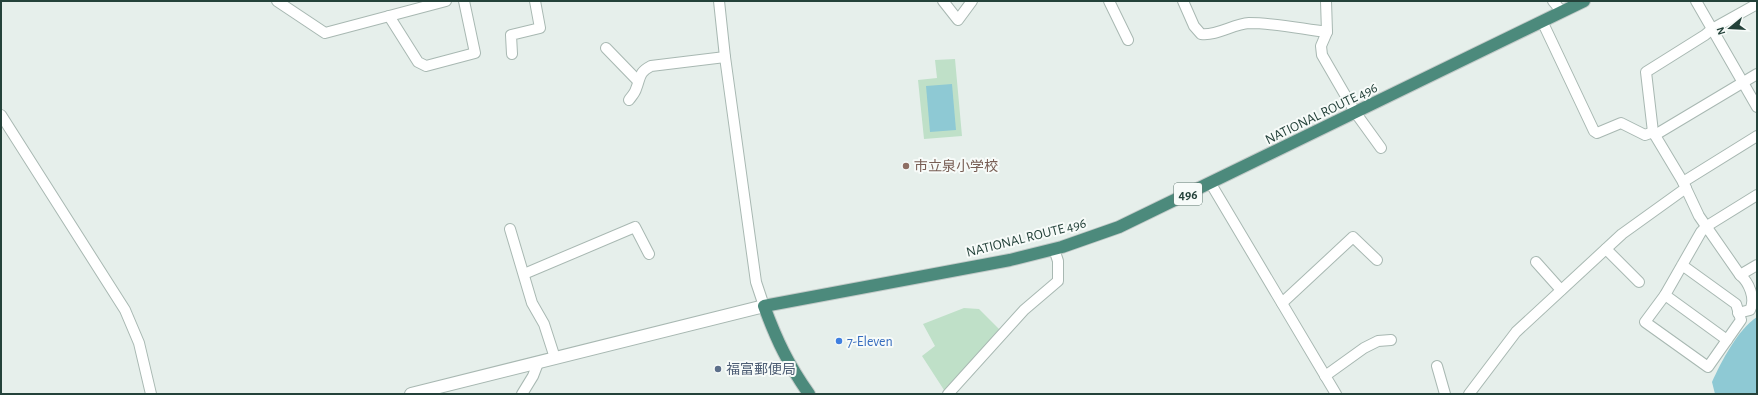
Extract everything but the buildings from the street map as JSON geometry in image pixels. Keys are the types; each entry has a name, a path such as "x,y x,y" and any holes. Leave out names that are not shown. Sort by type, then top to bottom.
{"highway":[{"name":"NATIONAL ROUTE 496","path":"764,306 1010,260 1054,249 1119,227 1211,184 1355,112 1584,1"},
{"path":"764,306 778,343 792,369 809,394"}],"street":[{"path":"277,1 325,33 389,16 421,4 446,1"},
{"path":"389,16 418,62 426,66 475,53 464,1"},
{"path":"512,54 510,35 540,28 535,1"},
{"path":"411,394 764,306 756,282 725,58 719,1"},
{"path":"943,1 958,20 972,1"},
{"path":"1109,1 1128,40"},
{"path":"1183,1 1194,26 1201,34 1207,35 1237,24 1250,23 1327,32"},
{"path":"1326,1 1327,32 1321,46 1322,55 1355,112 1381,148"},
{"path":"1554,1 1562,12"},
{"path":"1696,1 1757,107"},
{"path":"1738,313 1750,310 1753,301 1750,290 1744,278 1740,275 1699,216 1684,185 1654,133 1646,72 1706,36 1712,29 1757,4"},
{"path":"1542,21 1594,131 1597,133 1621,123 1646,134 1654,133 1757,74"},
{"path":"606,48 638,81"},
{"path":"629,100 636,90 642,70 651,66 725,58"},
{"path":"1,115 125,310 139,343 151,394"},
{"path":"1469,394 1516,332 1622,234 1684,185 1757,136"},
{"path":"1211,184 1336,394"},
{"path":"1682,265 1736,304 1740,320 1708,367 1645,322 1665,295 1682,265 1701,232 1707,226 1757,195"},
{"path":"524,274 635,227 649,254"},
{"path":"510,229 532,303 544,324 555,358"},
{"path":"1282,303 1352,237 1377,260"},
{"path":"948,394 1024,310 1058,281 1058,261 1054,249"},
{"path":"1606,249 1639,282"},
{"path":"1536,262 1561,290"},
{"path":"1740,275 1757,264"},
{"path":"1665,295 1727,340"},
{"path":"1325,376 1364,348 1378,341 1391,340"},
{"path":"522,394 533,376 538,363"},
{"path":"1438,366 1445,394"}],"green space":[{"path":"955,59 962,136 924,139 918,80 937,78 935,60"},
{"path":"964,308 979,309 1000,330 944,390 922,356 935,346 923,324"}],"water":[{"path":"952,84 956,130 930,132 926,86"},
{"path":"1757,317 1757,394 1715,394 1712,382 1720,365 1743,329"}],"place":[{"name":"市立泉小学校","path":"906,166"},
{"name":"7-Eleven","path":"839,341"},
{"name":"福富郵便局","path":"718,369"}]}
